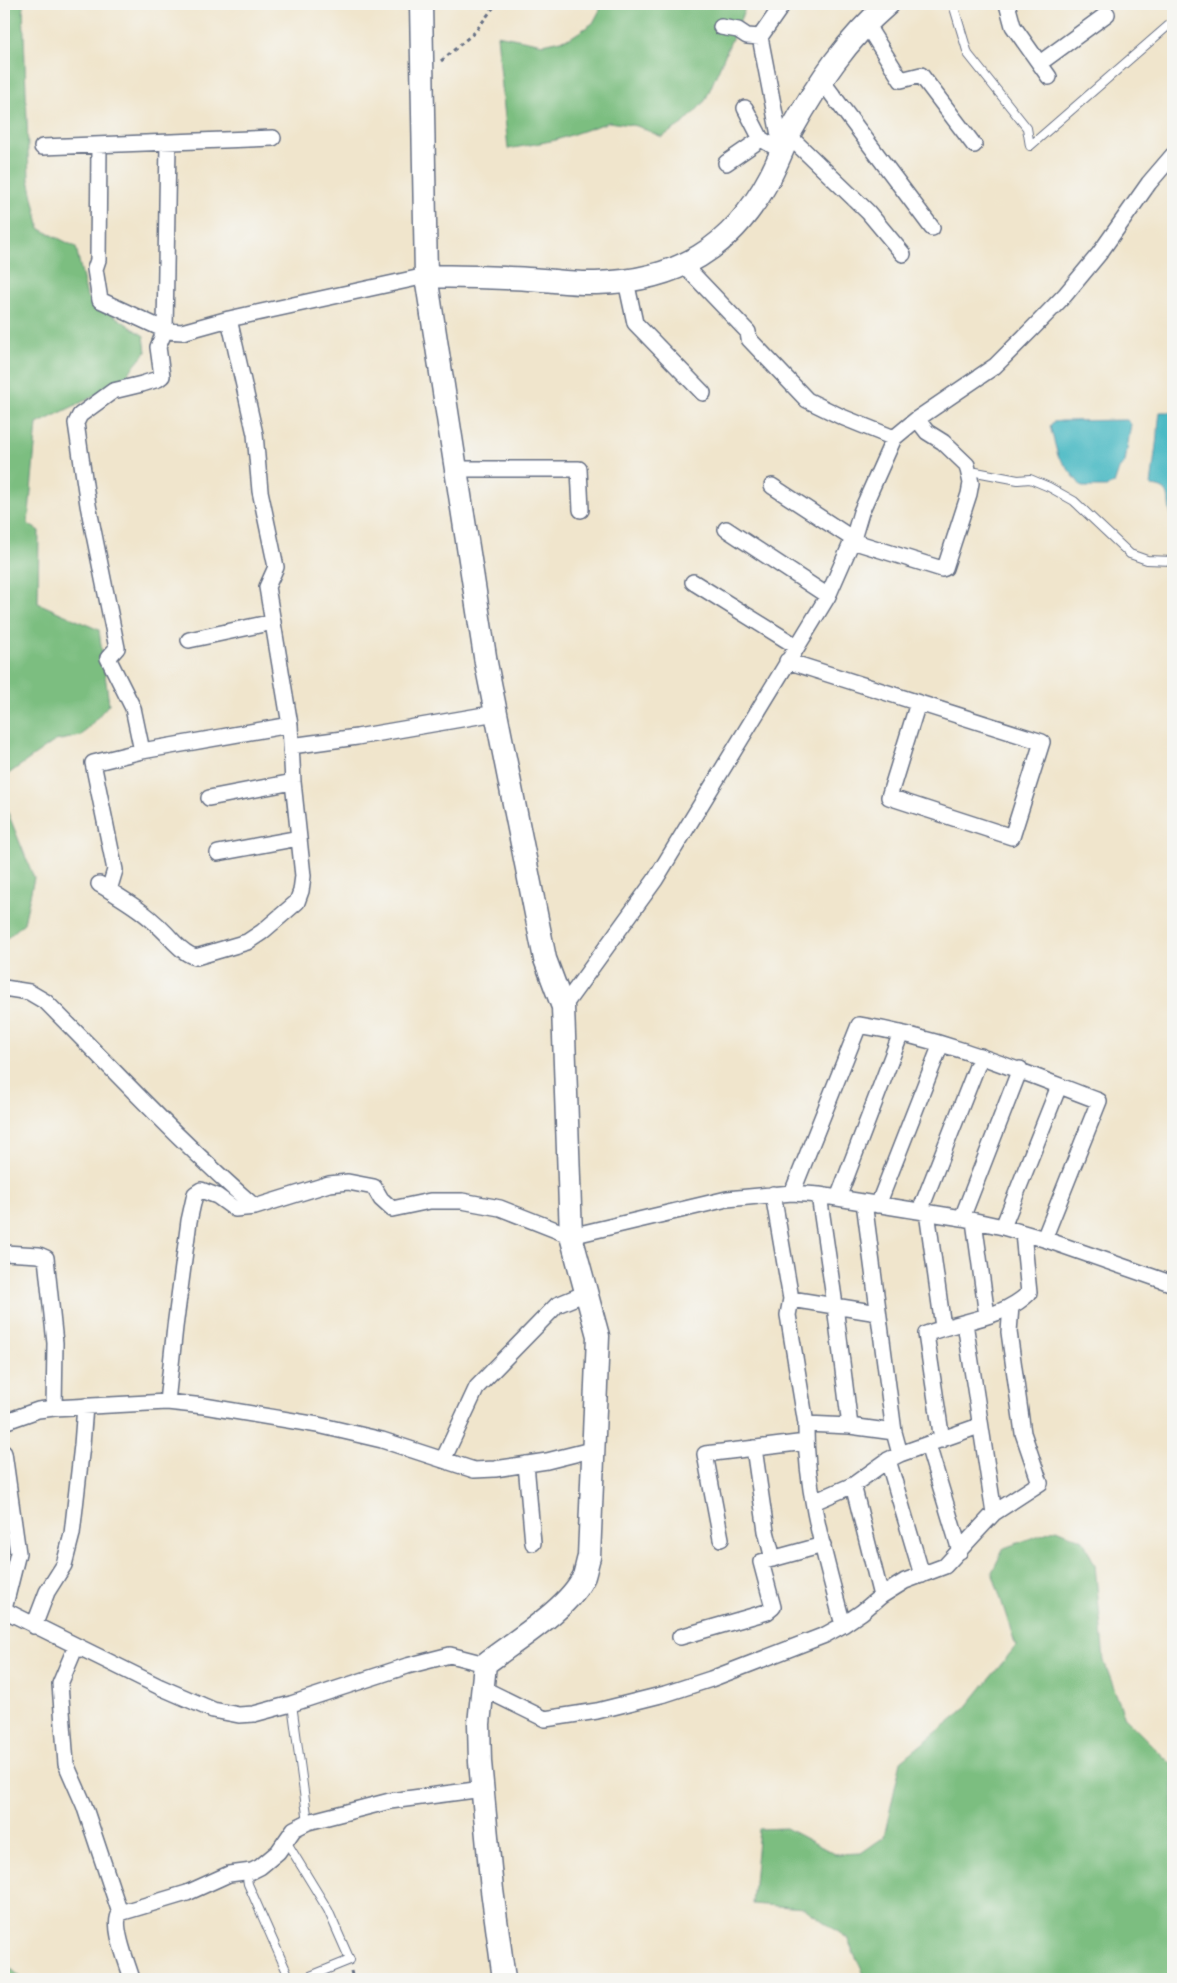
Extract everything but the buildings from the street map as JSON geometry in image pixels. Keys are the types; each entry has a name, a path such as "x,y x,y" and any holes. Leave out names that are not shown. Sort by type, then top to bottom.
{"street":[{"path":"421,4 426,276 486,663 545,959 563,1007 571,1236 598,1336 595,1449 589,1557 583,1577 572,1593 556,1610 485,1664 479,1724 492,1890 504,1979"},
{"path":"99,146 98,260 95,269 100,300 165,330 182,332 229,319 426,276 595,283 645,279 684,265 718,244 737,225 754,205 770,177 785,144 840,53 866,24 888,4"},
{"path":"1007,4 1013,26 1049,77"},
{"path":"779,6 760,37 785,144"},
{"path":"1040,63 1107,14"},
{"path":"866,24 901,80 920,75 974,145"},
{"path":"721,27 738,30 747,36 760,37"},
{"path":"822,81 932,228"},
{"path":"744,108 761,139"},
{"path":"42,147 273,138"},
{"path":"726,163 761,139 785,144 868,212 903,254"},
{"path":"142,752 133,708 108,658 117,648 88,505 76,423 80,415 113,391 142,384 162,376 158,347 165,330 168,143"},
{"path":"563,1007 656,880 828,596 852,540 861,512 894,438 916,419 995,366 1065,295 1099,254 1173,155"},
{"path":"684,265 748,332 749,339 807,400 842,418 894,438"},
{"path":"626,281 635,323 703,393"},
{"path":"229,319 255,434 260,491 276,567 268,587 290,725 293,782 303,876 301,891 296,902 262,932 246,942 205,955 191,956 179,947 147,915 104,887 115,870 93,762 290,725"},
{"path":"772,486 852,540 942,569 945,568 969,494 970,474 967,465 943,442 927,432 916,419"},
{"path":"455,469 579,469 581,510"},
{"path":"726,528 828,596"},
{"path":"693,582 796,646"},
{"path":"189,640 273,622"},
{"path":"787,661 1042,742 1012,837 889,797 918,703"},
{"path":"291,746 357,737 496,713"},
{"path":"209,798 293,782"},
{"path":"218,853 299,838"},
{"path":"4,988 29,992 46,1002 157,1115 218,1175 255,1208"},
{"path":"792,1193 859,1025 901,1033 981,1056 1020,1069 1099,1101 1044,1239"},
{"path":"838,1198 901,1033"},
{"path":"922,1575 894,1457 894,1432 878,1313 871,1204 941,1044"},
{"path":"943,1327 924,1212 981,1056"},
{"path":"987,1316 968,1220 1020,1069"},
{"path":"1003,1227 1059,1086"},
{"path":"167,1402 190,1213 195,1194 201,1190 208,1192 235,1208 255,1208 329,1184 348,1182 374,1187 381,1199 392,1209 430,1201 462,1201 500,1208 571,1236 708,1203 773,1194 819,1195 1003,1227 1044,1239 1173,1284"},
{"path":"773,1194 791,1299 788,1315 806,1424 806,1442 814,1502 843,1625"},
{"path":"819,1195 850,1426"},
{"path":"960,1551 935,1443 926,1334 943,1327 987,1316 1021,1301 1029,1293 1023,1233"},
{"path":"4,1253 39,1255 46,1258 54,1343 54,1408"},
{"path":"443,1460 477,1386 557,1306 586,1293"},
{"path":"791,1299 878,1313"},
{"path":"482,1688 545,1719 597,1710 665,1694 790,1650 824,1635 843,1625 881,1596 905,1582 945,1566 994,1513 1040,1483 1023,1433 1009,1332 1011,1306"},
{"path":"964,1323 994,1513"},
{"path":"4,1422 32,1412 54,1408 167,1402 318,1425 382,1440 474,1470 547,1461 595,1449"},
{"path":"34,1626 47,1592 64,1565 72,1534 85,1406"},
{"path":"806,1424 850,1426 894,1432"},
{"path":"814,1502 853,1485 894,1457 979,1426"},
{"path":"721,1539 704,1454 806,1442"},
{"path":"754,1448 766,1531 773,1559"},
{"path":"4,1453 18,1553 4,1609 34,1626 160,1687 222,1713 254,1714 292,1704 407,1666 450,1655 485,1664"},
{"path":"526,1464 533,1543"},
{"path":"853,1485 881,1596"},
{"path":"680,1637 767,1612 773,1607 762,1562 823,1545"},
{"path":"76,1646 60,1684 66,1764 84,1805 120,1913 117,1926 132,1979"},
{"path":"120,1913 187,1893 228,1874 260,1867 278,1852 294,1829 308,1822 390,1800 483,1789"}],"lane":[{"path":"953,4 968,54 1027,128 1030,146 1169,25"},
{"path":"970,474 976,472 1018,480 1030,479 1049,487 1074,501 1130,554 1147,560 1173,561"},
{"path":"292,1704 308,1822"},
{"path":"286,1841 328,1910 350,1960 303,1979"},
{"path":"246,1871 248,1884 290,1979"}],"path":[{"path":"422,69 445,59 475,32 496,4"}],"green space":[{"path":"4,4 23,4 29,179 40,229 76,247 87,297 144,336 146,352 119,384 37,424 28,524 39,531 38,603 99,630 109,704 81,736 55,741 4,777"},
{"path":"603,4 747,4 705,101 685,122 662,137 637,126 609,122 556,140 508,149 497,35 543,44 570,38 593,23"},
{"path":"4,803 34,878 24,923 4,941"},
{"path":"1057,1529 1083,1540 1095,1565 1104,1661 1125,1718 1173,1766 1173,1979 866,1979 847,1938 804,1908 752,1904 759,1829 786,1828 835,1854 861,1853 884,1837 901,1761 965,1709 1016,1646 992,1572 1004,1548"},
{"path":"4,1966 8,1966 23,1979 4,1979"}],"water":[{"path":"1160,412 1173,412 1173,519 1167,493 1159,487 1151,486"},
{"path":"1127,420 1131,424 1125,462 1119,469 1114,484 1106,487 1082,487 1058,456 1050,426 1053,422 1062,421"}]}
